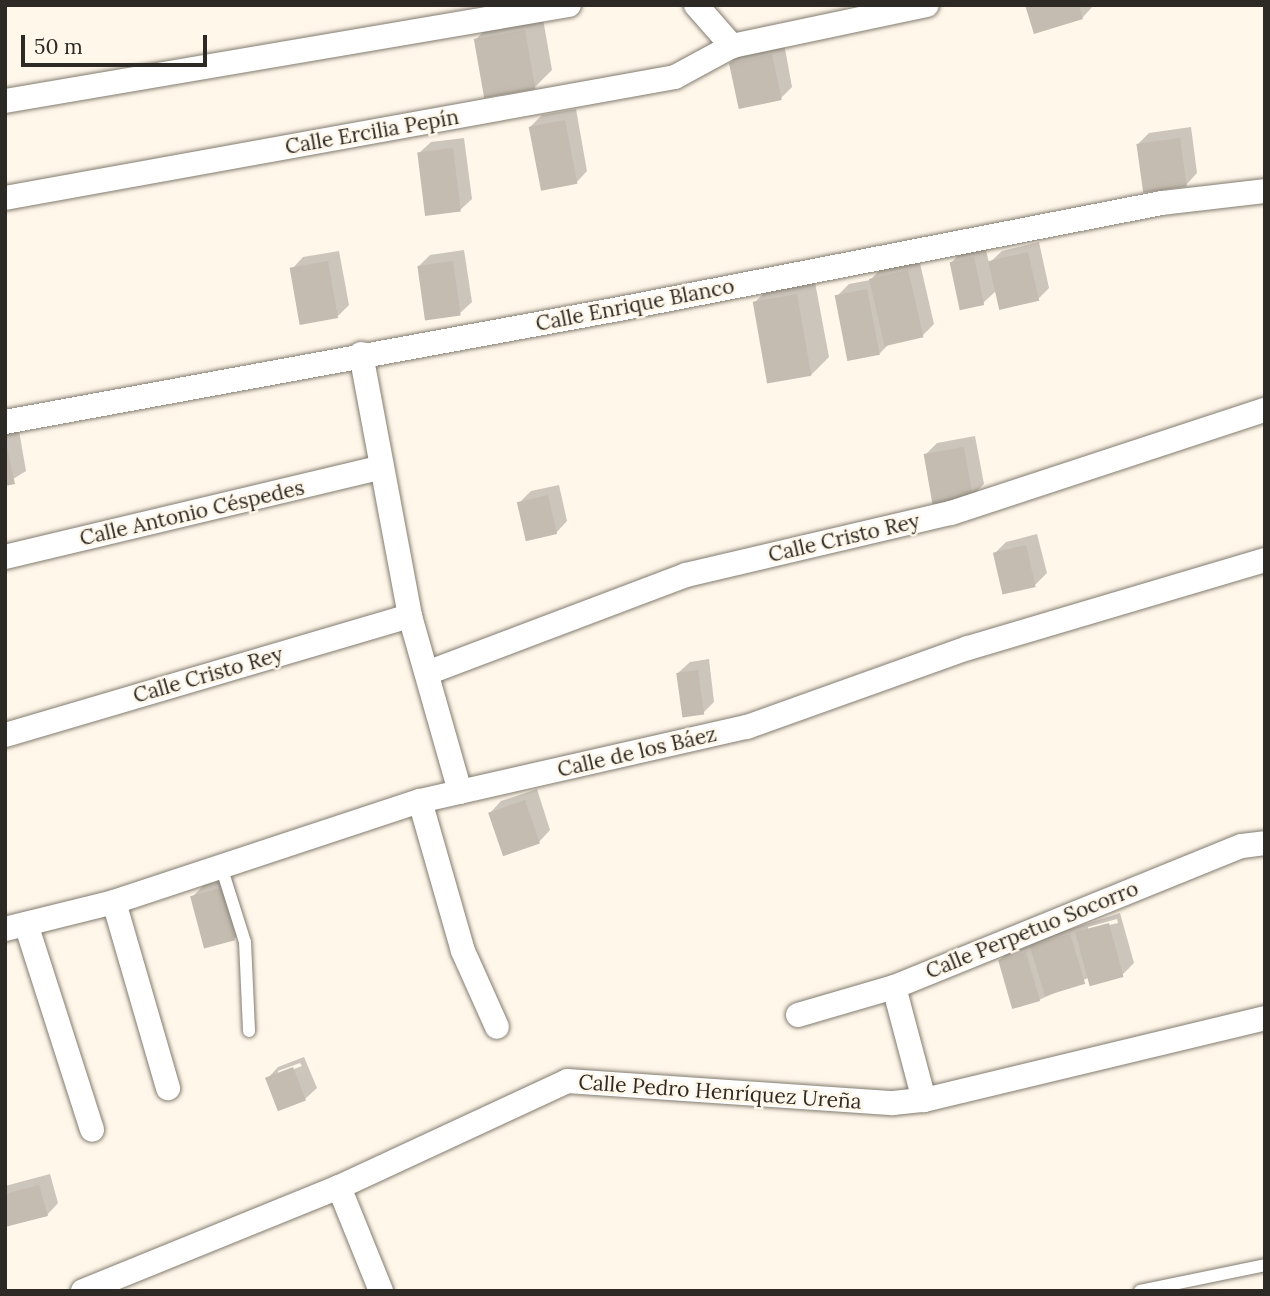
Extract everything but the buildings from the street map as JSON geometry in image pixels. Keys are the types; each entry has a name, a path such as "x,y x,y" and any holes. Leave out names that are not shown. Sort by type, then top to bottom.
{"street":[{"path":"5,101 569,5"},
{"path":"696,5 732,47"},
{"name":"Calle Ercilia Pepín","path":"5,198 675,77 732,47 927,5"},
{"name":"Calle Enrique Blanco","path":"5,422 361,354 619,310 1162,203 1265,191"},
{"path":"361,354 379,468 410,616 460,792"},
{"name":"Calle Cristo Rey","path":"427,673 686,575 951,513 1265,410"},
{"name":"Calle Antonio Céspedes","path":"5,557 379,468"},
{"name":"Calle de los Báez","path":"16,926 114,902 420,801 747,727 968,648 1265,561"},
{"name":"Calle Cristo Rey","path":"5,735 410,616"},
{"path":"420,801 463,951 497,1027"},
{"name":"Calle Perpetuo Socorro","path":"799,1015 894,987 1192,865 1242,846 1265,843"},
{"path":"114,902 168,1088"},
{"path":"16,926 92,1130"},
{"path":"894,987 924,1100"},
{"name":"Calle Pedro Henríquez Ureña","path":"83,1291 339,1188 567,1082 893,1103 924,1100 1265,1018"},
{"path":"339,1188 381,1291"}],"lane":[{"path":"221,866 246,942 249,1031"},
{"path":"1140,1291 1265,1265"}]}
